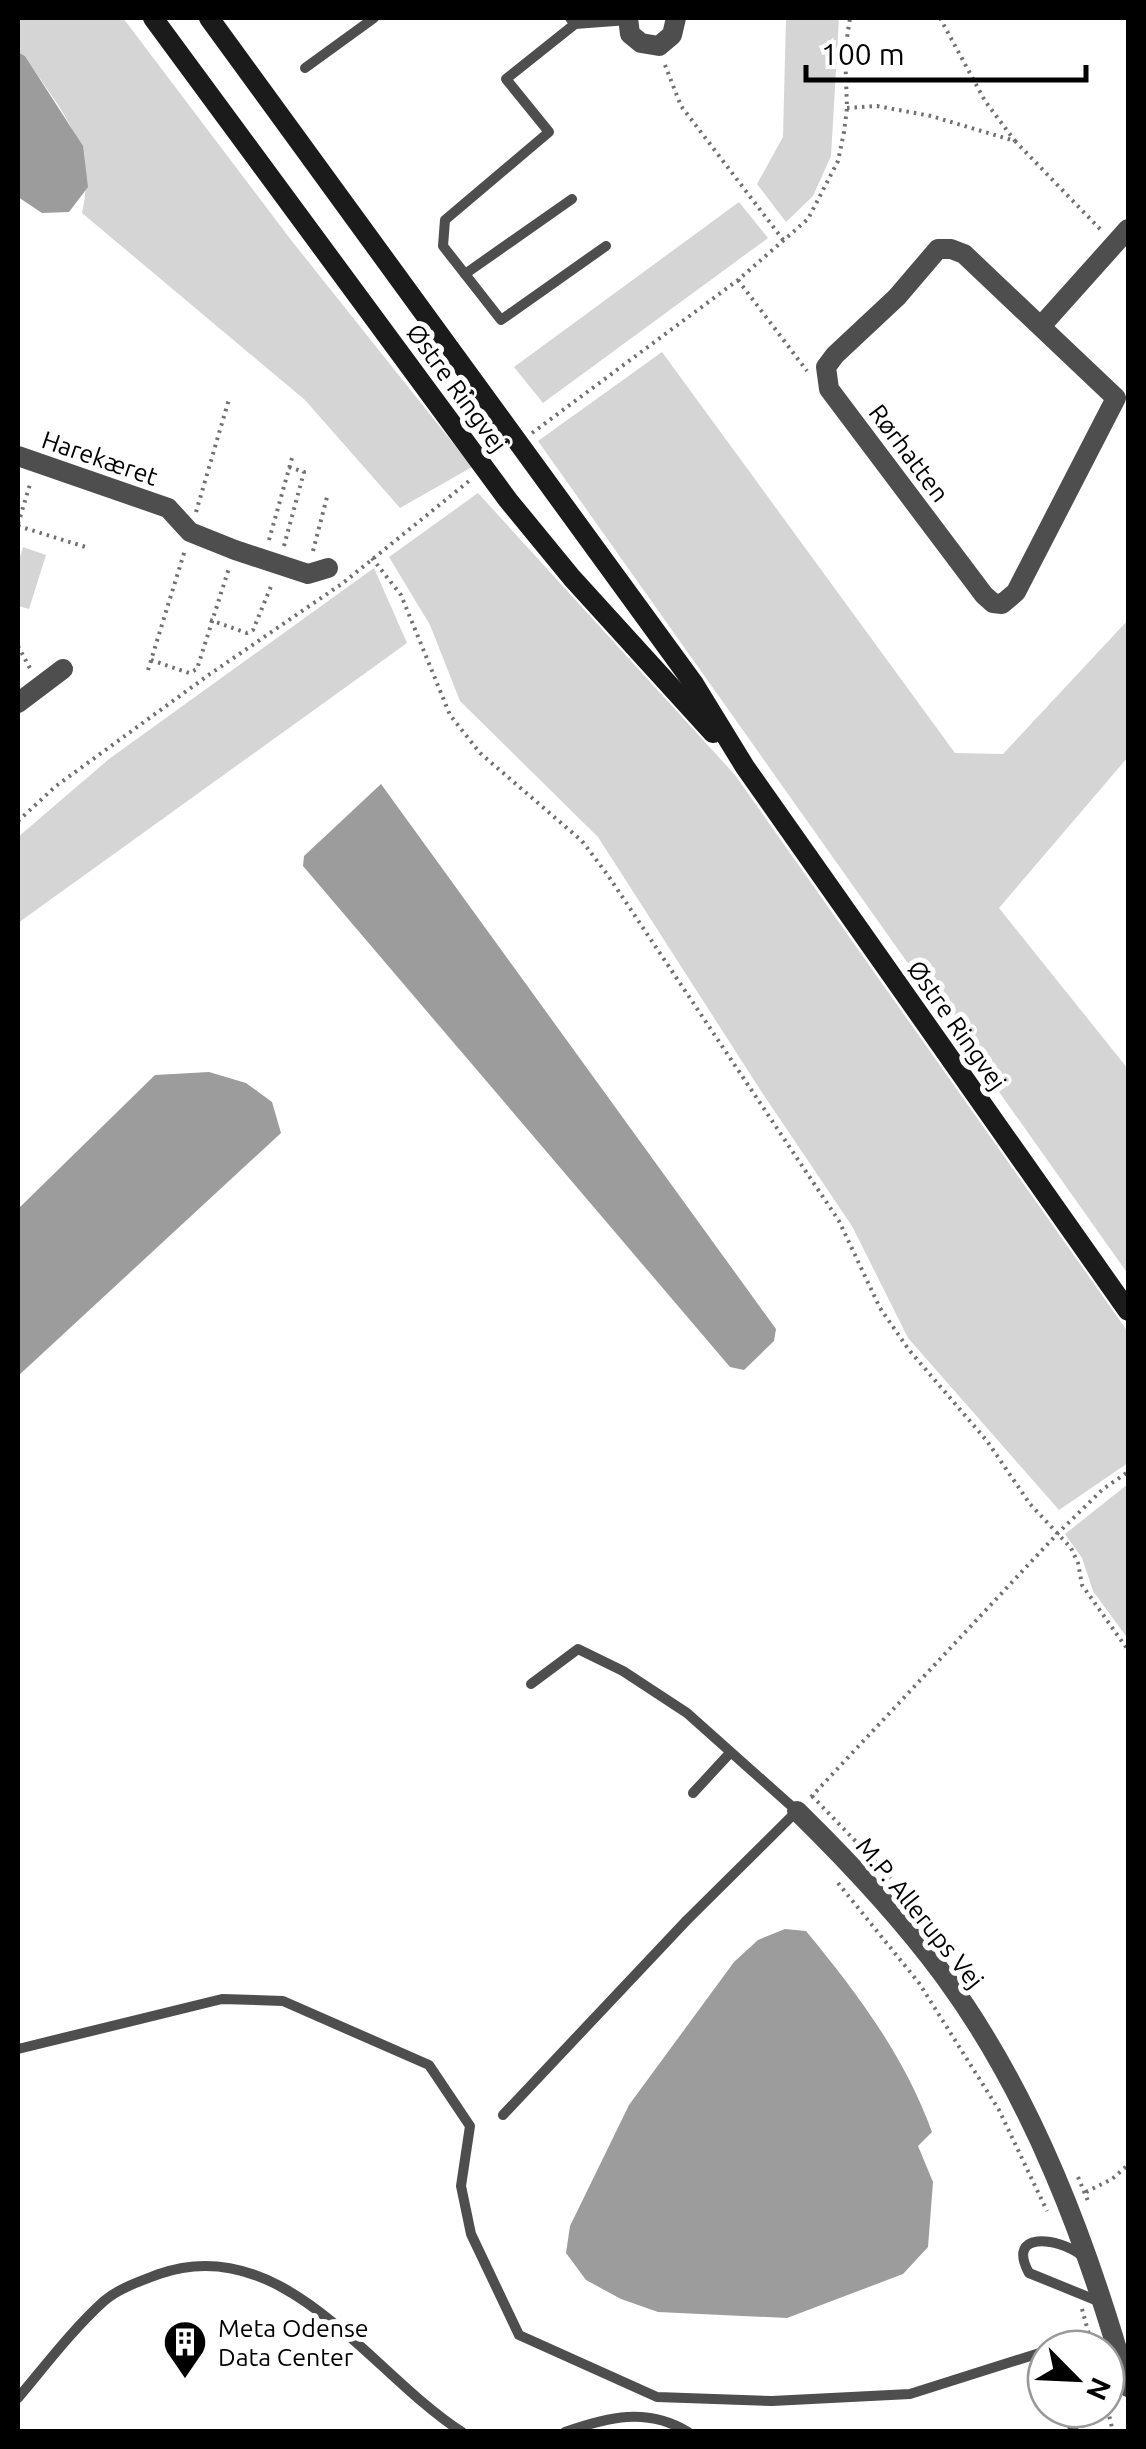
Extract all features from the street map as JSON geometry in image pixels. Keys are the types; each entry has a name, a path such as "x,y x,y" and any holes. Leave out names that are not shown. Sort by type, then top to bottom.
{"main road":[{"name":"Østre Ringvej","path":"209,18 694,684 745,768 1128,1311"},
{"path":"218,18 246,66"},
{"name":"Østre Ringvej","path":"154,19 508,500 572,578 745,768"}],"street":[{"path":"628,19 630,34 640,43 659,46 672,35 676,18"},
{"path":"1042,325 1122,236"},
{"name":"Rørhatten","path":"951,248 964,254 1122,400 1016,592 1007,602 998,604 984,595 829,388 826,378 826,367 835,355 897,297 938,250 951,248"},
{"name":"Harekæret","path":"27,459 168,508 190,532 235,550 318,571"},
{"path":"18,702 63,669"},
{"name":"M.P. Allerups Vej","path":"797,1812 876,1891 946,1978 986,2041 1039,2140 1086,2258 1128,2388"}],"lane":[{"path":"305,68 374,18"},
{"path":"606,246 501,320 443,246 445,220 549,132 506,79 572,21 628,19"},
{"path":"465,274 572,200"},
{"path":"502,2115 687,1920 797,1812 687,1713 623,1671 578,1649 531,1684"},
{"path":"693,1794 730,1752"},
{"path":"18,2049 222,1999 283,2002 429,2065 470,2126 461,2186 471,2234 519,2335 657,2397 772,2401 910,2394 1026,2357"},
{"path":"1086,2258 1046,2238 1032,2243 1024,2264 1029,2273 1102,2303"},
{"path":"18,2398 106,2299 136,2282 178,2268 232,2268 256,2274 300,2297 331,2320 416,2398 462,2432"},
{"path":"565,2432 604,2418 632,2415 655,2417 688,2432"}],"path":[{"path":"558,414 738,280 808,219 838,161 847,108 844,51 850,18"},
{"path":"940,18 986,101 1016,141 1122,236"},
{"path":"659,46 681,106 784,241"},
{"path":"847,108 878,106 931,116 1016,141"},
{"path":"738,280 806,371 826,378"},
{"path":"148,670 229,399"},
{"path":"210,620 247,632 253,630 292,458"},
{"path":"27,459 18,525 89,548"},
{"path":"271,562 304,472 289,467"},
{"path":"318,571 327,497"},
{"path":"18,821 56,786 343,583 444,500"},
{"path":"151,660 189,674 197,669 235,550"},
{"path":"372,558 401,595 450,714 480,753 558,817 590,852 839,1221 880,1308 909,1350 987,1441 1030,1504 1058,1532 1078,1563 1082,1586 1128,1650"},
{"path":"18,646 40,684"},
{"path":"797,1812 1058,1532 1128,1472"},
{"path":"832,1876 920,1982 989,2094 1060,2242"},
{"path":"1085,2192 1128,2166"},
{"path":"1076,2291 1087,2329"}],"shaded area":[{"path":"18,18 123,18 291,240 472,467 400,508 305,400 82,213 86,189 80,148 62,111 25,56 18,52"},
{"path":"786,18 839,18 831,156 813,196 786,222 757,184 783,137"},
{"path":"18,52 25,56 83,146 88,187 69,212 42,213 18,197"},
{"path":"739,202 768,238 543,403 514,367"},
{"path":"662,352 955,753 1003,754 1128,620 1128,757 999,908 1128,1069 1128,1274 538,441"},
{"path":"478,493 735,775 1128,1332 1128,1463 1059,1510 908,1338 852,1226 598,837 460,701 430,625 389,557"},
{"path":"23,547 46,555 29,609 18,606 18,564"},
{"path":"374,568 407,643 18,923 18,837 109,759"},
{"path":"381,784 776,1329 774,1341 744,1370 730,1367 303,866 304,856"},
{"path":"209,1072 246,1083 272,1102 281,1133 18,1376 18,1209 155,1075"},
{"path":"1128,1484 1128,1639 1093,1591 1082,1558 1065,1534"},
{"path":"785,1929 806,1931 843,1978 878,2026 921,2104 932,2132 918,2146 933,2182 928,2247 903,2274 787,2318 658,2312 621,2299 586,2280 566,2253 570,2226 629,2105 734,1962 758,1940"}],"place":[{"name":"Meta Odense Data Center","path":"185,2380"}]}
